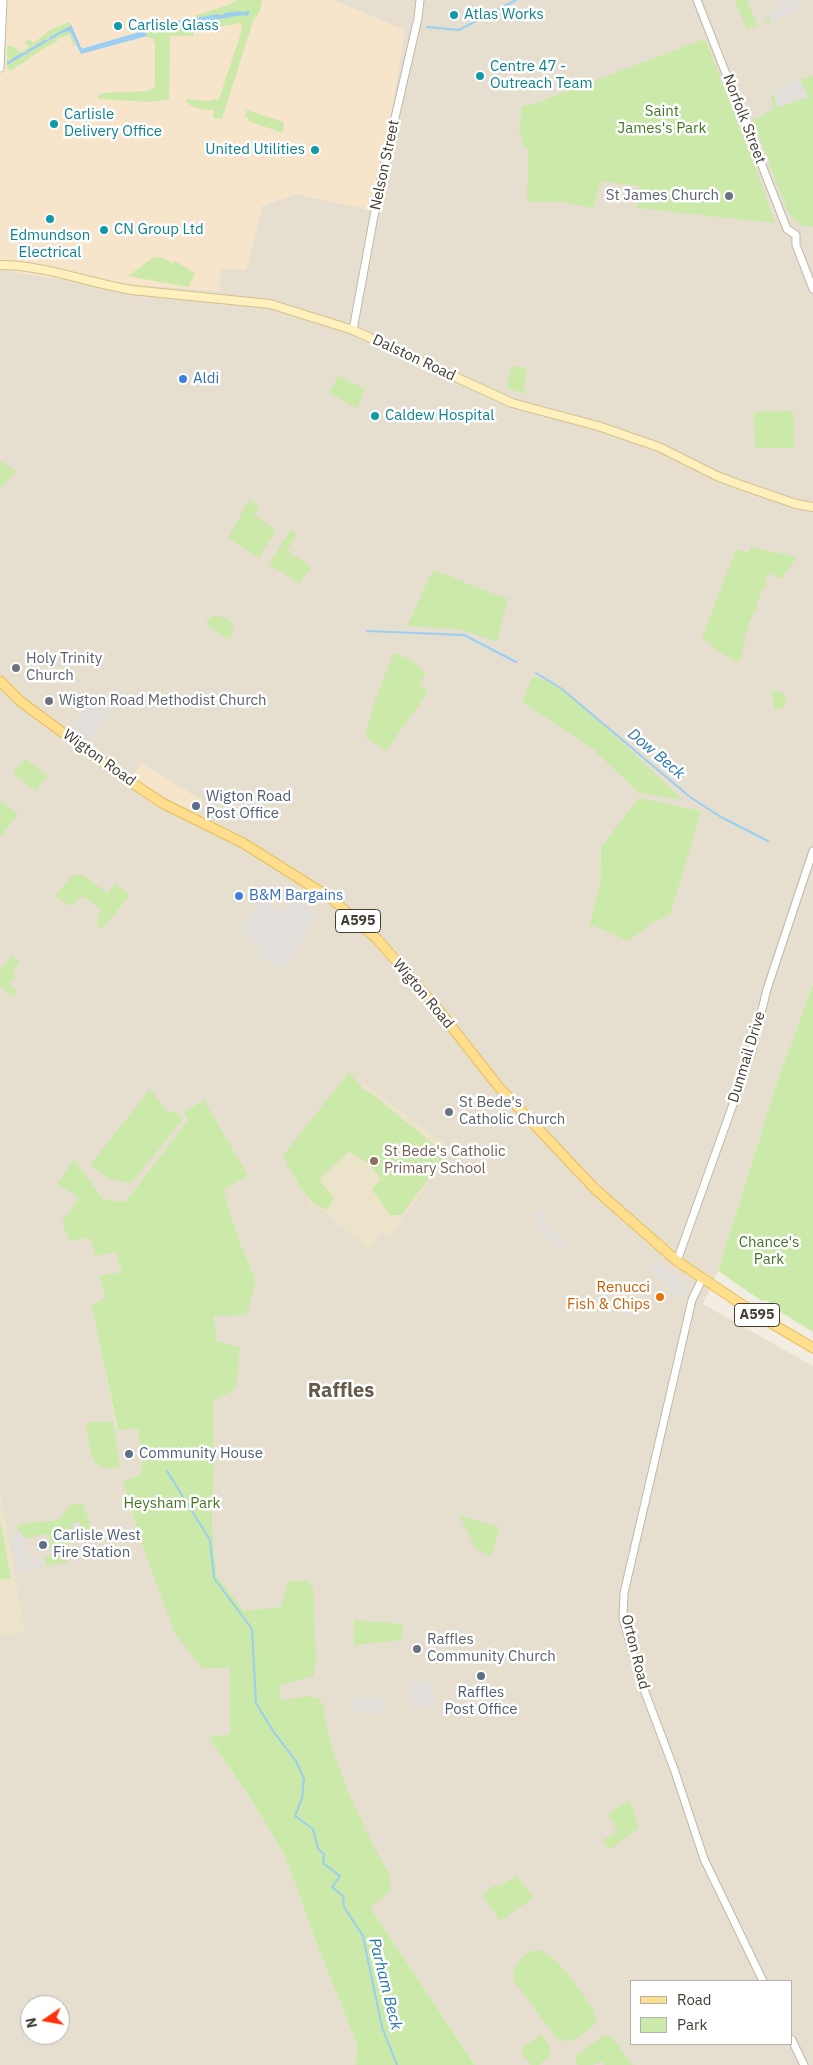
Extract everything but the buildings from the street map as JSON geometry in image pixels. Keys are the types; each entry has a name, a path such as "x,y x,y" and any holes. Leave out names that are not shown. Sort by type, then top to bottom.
{"main road":[{"name":"Dalston Road","path":"0,265 57,273 111,287 270,304 354,330 512,403 607,429 659,447 738,484 796,504 813,507"},
{"name":"Wigton Road","path":"0,681 20,701 154,797 250,847 332,899 378,940 436,1007 483,1068 522,1113 595,1188 677,1262 813,1348"}],"street":[{"path":"0,68 3,0"},
{"name":"Nelson Street","path":"354,330 380,183 418,18 420,0"},
{"name":"Norfolk Street","path":"697,0 787,229 796,235 796,245 813,289"},
{"name":"Dunmail Drive","path":"677,1262 751,1054 767,989 813,851"},
{"name":"Orton Road","path":"702,1279 692,1300 624,1593 624,1618 640,1679 674,1769 704,1859 763,1980"},
{"path":"793,2042 804,2065"}],"shaded area":[{"path":"6,0 333,0 405,30 380,183 371,210 296,194 262,206 246,270 221,268 219,291 50,278 0,269 0,77"},
{"path":"333,0 813,0 813,984 777,1082 718,1271 703,1304 813,1366 813,2065 475,2065 366,1901 327,1827 244,1611 217,1576 212,1528 213,1401 240,1347 217,1341 214,1315 256,1281 241,1245 223,1190 248,1176 188,1120 125,1202 104,1200 74,1159 79,1198 89,1237 116,1252 122,1272 107,1298 91,1303 117,1429 138,1428 142,1466 140,1476 123,1481 230,1668 230,1735 208,1737 249,1796 285,1856 320,1952 357,2044 356,2065 0,2065 0,269 50,278 218,291 221,268 246,270 262,206 296,194 371,210 405,31","holes":["601,846 670,915 650,924 629,941 589,924 600,887","361,1087 377,1098 310,1200 296,1181 283,1155"]},
{"path":"785,0 802,0 796,3 799,10 771,21 768,15 777,11 775,4"},
{"path":"800,80 808,97 778,107 774,95 775,90"},
{"path":"93,693 114,707 88,743 69,730"},
{"path":"141,763 203,801 197,815 132,777"},
{"path":"261,898 282,912 289,900 297,900 313,910 311,914 316,917 285,966 282,964 279,968 258,954 261,949 242,926"},
{"name":"St Bede's Catholic Primary School","path":"364,1083 451,1149 390,1238 381,1233 368,1249 317,1206 309,1206 296,1173"},
{"path":"536,1212 542,1212 544,1222 559,1238 569,1242 568,1248 558,1246 540,1227 536,1218"},
{"path":"657,1261 688,1287 685,1298 672,1293 651,1266"},
{"path":"0,1491 25,1632 0,1636"},
{"path":"79,1521 83,1532 86,1534 78,1540 76,1537 69,1539 67,1531 73,1530 72,1524"},
{"path":"22,1532 28,1560 44,1558 46,1566 18,1572 11,1534"},
{"path":"431,1680 435,1705 412,1709 408,1683"},
{"path":"380,1696 383,1711 368,1715 360,1710 358,1712 350,1706 349,1701"}],"green space":[{"path":"237,0 262,0 259,13 253,21 222,119 213,118 214,110 196,108 186,102 186,99 208,101 219,99 241,33 242,23 193,30 194,36 170,36 169,99 150,102 99,99 98,96 103,93 146,91 155,87 155,44 153,39 143,36 146,32 231,4"},
{"path":"734,0 747,0 757,25 767,21 765,14 768,15 771,21 747,29"},
{"path":"69,22 73,27 73,32 72,28 56,33 7,62 7,46 12,46 20,52 29,47 25,42 29,39 34,43 50,30"},
{"path":"70,31 76,46 73,46 70,35 57,38 57,42 44,48 11,71 7,68 7,65 62,33"},
{"name":"Saint James's Park","path":"705,39 752,158 775,223 637,208 640,186 601,181 593,208 561,202 530,202 527,200 528,151 522,145 523,137 519,136 522,105 528,106"},
{"path":"813,75 813,227 800,225 788,212 752,119 764,116 764,114 774,109 771,96 774,95 778,107 807,97 800,80"},
{"path":"247,110 284,122 283,133 248,121 248,118 245,116"},
{"path":"160,257 173,263 175,261 195,273 188,287 128,276 153,258"},
{"path":"511,366 526,368 524,394 507,388"},
{"path":"338,376 365,389 357,409 329,393"},
{"path":"793,411 794,448 755,448 754,412"},
{"path":"0,461 16,471 0,489"},
{"path":"249,500 260,506 254,515 276,530 259,558 228,538"},
{"path":"291,530 297,534 287,551 311,567 300,584 269,564"},
{"path":"751,547 797,557 781,579 770,573 764,582 767,584 759,593 762,595 755,604 758,606 747,626 750,628 743,637 746,639 739,663 723,654 702,638 736,549 749,553"},
{"path":"433,570 508,599 497,642 460,629 407,626"},
{"path":"213,616 224,617 231,621 233,632 231,638 228,639 206,625 206,622"},
{"path":"394,653 411,660 426,673 419,683 428,692 386,751 365,737 375,700"},
{"path":"533,676 559,688 574,700 683,800 639,793 593,749 522,702"},
{"path":"771,689 787,695 783,709 774,708"},
{"path":"25,759 48,776 36,791 13,774"},
{"path":"639,798 701,811 670,915 650,924 629,941 589,924 600,887 601,847"},
{"path":"0,800 18,814 0,837"},
{"path":"72,875 83,875 107,893 115,884 130,895 102,929 96,923 100,919 97,916 102,910 82,896 73,905 68,905 55,896"},
{"path":"12,955 20,961 12,972 16,976 9,984 18,992 14,997 0,987 0,970"},
{"name":"Chance's Park","path":"813,984 813,1332 771,1306 766,1300 762,1301 718,1271 777,1082"},
{"name":"St Bede's Catholic Primary School","path":"349,1072 361,1087 447,1155 401,1215 390,1215 372,1189 381,1179 368,1163 349,1152 320,1178 321,1183 334,1198 327,1209 320,1207 307,1196 295,1179 283,1155"},
{"path":"150,1089 169,1114 175,1110 182,1120 132,1183 110,1179 90,1165"},
{"name":"Heysham Park","path":"204,1100 248,1176 223,1190 241,1245 256,1281 247,1315 214,1316 217,1341 240,1347 236,1389 213,1401 212,1528 217,1576 244,1611 281,1607 288,1581 307,1581 313,1587 316,1662 314,1676 280,1685 280,1701 309,1696 318,1698 323,1704 334,1754 349,1794 373,1845 390,1875 391,1891 370,1907 475,2065 356,2065 357,2044 320,1952 285,1856 249,1796 208,1737 230,1734 230,1668 202,1668 175,1634 143,1547 123,1481 140,1475 142,1466 138,1428 118,1430 91,1304 106,1298 99,1276 122,1272 116,1252 96,1256 89,1237 70,1242 62,1222 79,1198 57,1184 74,1159 104,1200 125,1202 188,1120 184,1112"},
{"path":"113,1421 120,1467 105,1468 99,1466 92,1456 86,1423"},
{"path":"83,1503 92,1531 86,1534 83,1532 79,1521 74,1530 68,1531 78,1540 51,1549 48,1534 24,1538 22,1532 19,1532 17,1525 58,1520 71,1505"},
{"path":"459,1515 500,1527 491,1556 476,1549"},
{"path":"0,1519 11,1578 0,1580"},
{"path":"65,1552 68,1562 46,1566 44,1558 49,1557 49,1555"},
{"path":"354,1620 403,1624 402,1640 354,1645"},
{"path":"630,1800 639,1828 609,1850 603,1840 618,1832 608,1814"},
{"path":"517,1875 533,1898 500,1921 482,1895 497,1884 499,1887"},
{"path":"537,1950 545,1953 562,1966 595,2012 596,2023 588,2031 572,2040 562,2041 557,2039 514,1981 516,1965 527,1954"},
{"path":"541,2034 550,2046 550,2055 539,2065 531,2065 520,2050"},
{"path":"605,2035 612,2037 633,2065 605,2065 601,2061 593,2065 578,2065 575,2061 577,2055"}],"water":[{"path":"250,11 248,16 243,15 149,31 146,33 147,36 81,54 70,31 62,33 7,65 7,62 71,27 81,50 140,33 139,29 168,22"}],"waterway":[{"path":"427,27 459,30 516,0"},
{"path":"225,14 240,12"},
{"path":"50,38 71,27 81,50 140,33 139,29 218,15"},
{"path":"28,51 46,40"},
{"path":"13,59 22,54"},
{"name":"Dow Beck","path":"367,631 464,635 516,662"},
{"name":"Dow Beck","path":"536,673 562,689 690,797 721,817 768,841"},
{"name":"Parham Beck","path":"167,1471 210,1540 214,1578 252,1629 256,1703 273,1731 296,1761 304,1779 302,1798 295,1816 313,1829 318,1849 324,1854 323,1863 340,1876 332,1887 343,1896 344,1907 363,1936 382,2027 397,2065"}],"place":[{"name":"Atlas Works","path":"454,15"},
{"name":"Carlisle Glass","path":"118,26"},
{"name":"Centre 47 - Outreach Team","path":"480,76"},
{"name":"Carlisle Delivery Office","path":"54,124"},
{"name":"United Utilities","path":"315,150"},
{"name":"St James Church","path":"729,196"},
{"name":"Edmundson Electrical","path":"50,219"},
{"name":"CN Group Ltd","path":"104,230"},
{"name":"Aldi","path":"183,379"},
{"name":"Caldew Hospital","path":"375,416"},
{"name":"Holy Trinity Church","path":"16,668"},
{"name":"Wigton Road Methodist Church","path":"49,701"},
{"name":"Wigton Road Post Office","path":"196,806"},
{"name":"B&M Bargains","path":"239,896"},
{"name":"St Bede's Catholic Church","path":"449,1112"},
{"name":"St Bede's Catholic Primary School","path":"374,1161"},
{"name":"Renucci Fish & Chips","path":"660,1297"},
{"name":"Community House","path":"129,1454"},
{"name":"Carlisle West Fire Station","path":"43,1545"},
{"name":"Raffles Community Church","path":"417,1649"},
{"name":"Raffles Post Office","path":"481,1676"}],"district":[{"name":"Raffles","path":"341,1391"}]}
